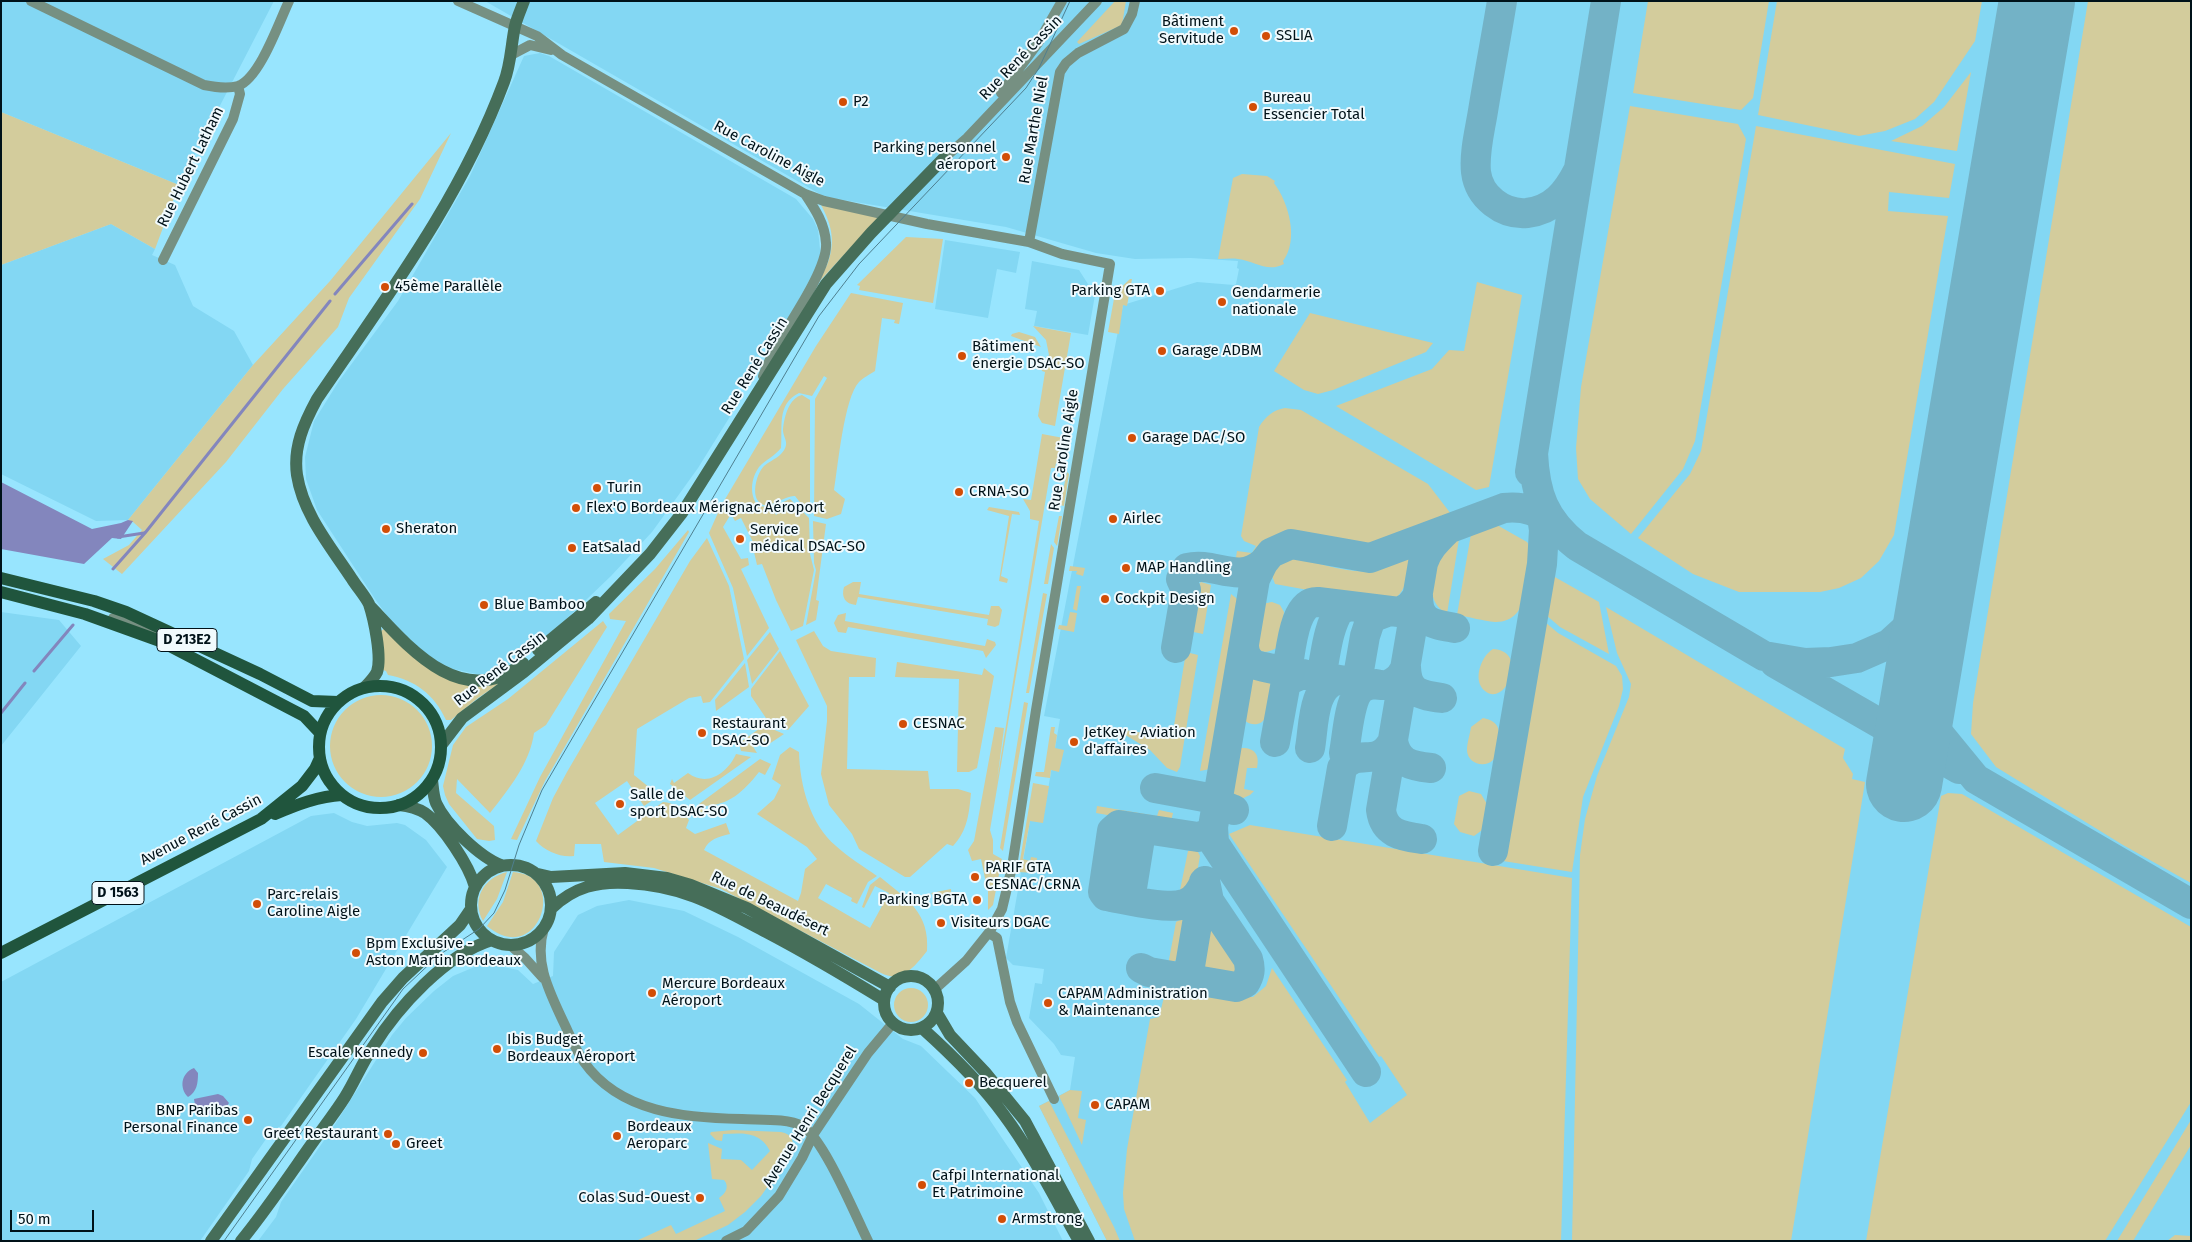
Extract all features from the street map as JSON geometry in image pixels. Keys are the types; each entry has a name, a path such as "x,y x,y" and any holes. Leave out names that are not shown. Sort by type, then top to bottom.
{"main road":[{"name":"D 213E2","path":"1,578 84,598 126,612 211,651 312,701 338,702"},
{"name":"D 213E2","path":"1,592 102,619 160,642 247,685 304,716 320,733"},
{"path":"383,685 401,689 417,698 430,710 438,726 442,744 437,769 432,780 418,795 399,805 384,808 369,807 355,803 342,795 328,778 320,758 320,733 327,716 338,702 350,693 365,687 383,685"},
{"name":"Avenue René Cassin","path":"1,953 261,819 302,786 315,769 320,758"},
{"name":"D 1563","path":"261,819 311,800 331,795 342,795"}],"street":[{"path":"31,1 204,85 220,88 238,86 249,79 258,67 289,1"},
{"name":"Rue Caroline Aigle","path":"458,1 537,36 559,52 805,194 927,224 1029,242 1062,254 1110,264 1012,867 1002,909 989,933 966,961 935,989"},
{"path":"524,1 515,26 512,55 505,81 453,194 409,265 317,399 299,439 297,473 303,499 312,517 368,604 401,640 427,662 455,676 484,681 502,676 520,666 581,612 622,583"},
{"path":"943,159 1014,78 1038,44 1062,1"},
{"name":"Rue René Cassin","path":"442,744 462,718 559,644 588,619 654,549 678,520 826,284 889,214 943,159 967,138 1097,1"},
{"name":"Rue Marthe Niel","path":"1029,242 1060,72 1066,63 1078,53 1124,29 1132,14 1134,1"},
{"path":"512,55 530,45 559,52"},
{"name":"Rue Hubert Latham","path":"163,260 232,119 240,94 238,86"},
{"path":"751,402 775,349 824,260 827,244 824,230 818,215 805,194"},
{"path":"365,687 377,672 378,663 375,631 368,604"},
{"path":"102,619 110,617 211,651"},
{"path":"432,780 437,804 446,818 470,846 501,865"},
{"path":"399,805 425,813 466,862 475,887"},
{"path":"543,978 539,943 552,908 551,895 546,883 538,874 526,867 513,864 501,865 481,877 471,898 471,909 479,929 492,940 510,945 526,958 543,978 584,1062 610,1088 641,1105 660,1111 706,1118 772,1120 804,1126 813,1135 868,1241"},
{"name":"Rue de Beaudésert","path":"538,874 551,877 625,873 667,878 691,885 747,908 890,987"},
{"name":"Rue de Beaudésert","path":"552,908 572,892 591,885 608,882 645,884 678,890 724,909 827,964 884,1000"},
{"path":"211,1241 382,1002 403,978 460,925 471,909"},
{"path":"510,945 523,943 534,938 544,928"},
{"path":"989,933 997,938 1010,1002 1017,1022 1054,1099"},
{"path":"241,1241 346,1096 372,1047 393,1019 418,990 438,973 475,947 492,940"},
{"path":"908,976 918,977 928,981 935,989 939,1004 937,1013 931,1022 922,1028 907,1030 893,1023 886,1013 884,1000 890,987 898,980 908,976"},
{"path":"937,1013 950,1035 986,1072 1025,1121 1089,1241"},
{"name":"Avenue Henri Becquerel","path":"726,1241 746,1230 779,1196 802,1158 813,1135 868,1053 893,1023"},
{"path":"922,1028 975,1080 1005,1116 1028,1151 1079,1241"}],"shaded area":[{"path":"1,1 274,1 179,185 1,112"},
{"path":"485,1 2191,1 2191,1241 1107,1241 1039,1106 1070,1090 1075,1057 1061,1055 1054,1044 1029,1018 1035,983 1042,984 1044,969 1013,965 1006,958 1030,821 1043,819 1060,719 1044,716 1123,305 1197,282 1234,285 1236,284 1239,269 1237,268 1238,261 1191,258 1135,259 1096,253 1006,227 825,197"},
{"path":"1115,1 1126,1 1122,25 1079,44 1077,42"},
{"path":"1648,1 1769,1 1753,98 1741,110 1633,93"},
{"path":"1777,1 1982,1 1975,41 1934,102 1915,119 1885,131 1859,136 1758,115"},
{"path":"2088,1 2191,1 2191,883 2123,845 1996,767 1971,734 1973,703"},
{"path":"540,53 549,56 796,199 813,219 818,230 821,259 776,341 770,338 732,398 739,402 698,468 652,532 611,576 563,622 520,658 501,671 486,676 453,669 437,661 421,650 388,617 317,510 306,479 305,457 314,421 339,381 398,301 470,176 524,56"},
{"path":"1971,72 1957,151 1891,141 1922,126 1944,107"},
{"path":"1630,106 1738,124 1746,139 1695,441 1683,469 1631,534 1590,499 1578,479 1576,448 1581,387"},
{"path":"1,112 179,185 155,249 111,224 1,265"},
{"path":"1756,126 1955,164 1949,198 1889,192 1888,211 1948,216 1894,535 1879,561 1861,578 1839,588 1820,592 1739,592 1693,574 1638,538 1690,474 1701,451"},
{"path":"451,133 420,199 349,298 338,327 283,389 226,462 122,574 103,559 129,545 142,530 128,520 253,365 330,281"},
{"path":"1242,174 1267,176 1275,181 1274,183 1288,211 1290,222 1290,243 1283,261 1284,264 1266,267 1238,259 1218,259 1233,178"},
{"path":"821,205 875,215 878,218 818,283 830,257 832,242 828,220"},
{"path":"111,224 155,249 152,255 175,265 193,306 234,331 253,365 128,520 96,521 1,474 1,265"},
{"path":"906,237 943,239 933,303 859,290 860,286 857,285"},
{"path":"945,240 1020,252 1016,273 997,269 988,318 935,309"},
{"path":"1032,261 1079,270 1095,295 1088,335 1034,326 1037,311 1025,309"},
{"path":"1132,279 1127,306 1123,305 1119,334 1108,332 1115,293"},
{"path":"1477,282 1522,295 1489,487 1476,490 1336,406 1432,369 1449,350 1464,351"},
{"path":"851,293 903,303 899,324 894,323 895,320 882,318 875,371 859,382 849,402 842,433 834,490 845,499 841,514 827,519 814,516 815,399 827,378 824,376 812,396 799,393 787,404 782,418 781,448 759,467 752,486 753,497 758,506 771,507 776,515 783,510 779,504 790,499 809,518 810,554 814,570 803,626 791,631 762,564 757,565 754,552 757,550 741,518 735,521 731,514 723,527 741,559 748,558 749,565 741,569 769,628 747,656 733,588 709,533 721,506 816,346"},
{"path":"1310,313 1433,343 1426,352 1333,390 1318,394 1304,390 1274,371"},
{"path":"1033,326 1071,333 1055,426 1042,423 1038,416 1045,372 1042,371 1041,367 1049,355 1046,340"},
{"path":"1019,332 1035,337 1041,347 1011,336"},
{"path":"802,395 810,400 810,515 795,496 762,505 755,494 757,478 761,469 785,449 786,443 783,430 786,414 794,400"},
{"path":"1285,408 1301,410 1428,484 1451,514 1368,546 1353,546 1305,534 1288,533 1270,539 1247,561 1235,563 1237,551 1252,553 1256,546 1244,541 1241,536 1259,427 1270,414"},
{"path":"1042,434 1069,439 1064,464 1056,463 1055,468 1051,468 990,830 993,840 993,854 1002,859 993,905 988,910 988,890 990,889 987,888 981,859 972,861 968,850 974,841 995,727 1004,728 997,781 1039,521 1030,519 1030,511 1023,499 1031,500"},
{"path":"1067,472 1069,474 1064,506 1060,505"},
{"path":"1,482 92,529 128,520 133,521 121,539 112,538 84,564 1,549"},
{"path":"989,507 1019,512 1020,515 1012,514 1001,576 1008,579 1007,583 999,581 1009,516 987,510"},
{"path":"1059,516 1062,516 1057,546 1054,542"},
{"path":"813,521 826,524 816,600 819,601 816,620 806,625 816,570 814,563"},
{"path":"1497,525 1527,542 1531,548 1528,583 1522,606 1516,614 1507,620 1495,622 1457,615 1471,534"},
{"path":"688,530 689,532 545,781 517,840 511,839 540,777 626,621 610,619 609,614 655,569"},
{"path":"707,538 729,586 744,659 710,702 703,703 701,696 689,698 637,729 634,775 655,792 657,797 644,806 627,781 595,803 618,835 663,802 674,805 681,810 689,820 686,828 695,834 726,823 730,834 711,841 704,850 798,901 805,869 817,859 807,847 757,814 774,799 781,785 772,779 780,755 790,747 799,752 804,791 819,827 841,850 877,876 868,882 857,904 851,901 852,898 826,884 818,898 870,928 889,893 875,886 864,908 862,907 870,885 880,877 908,900 921,917 925,926 927,951 913,967 902,975 889,976 881,973 721,889 654,868 604,862 601,844 575,844 574,856 564,856 544,848 536,841 553,798 567,772 690,561"},
{"path":"1459,539 1447,614 1438,606 1433,597 1431,586 1433,575 1442,554"},
{"path":"1051,544 1054,548 1048,584 1044,584"},
{"path":"1291,556 1353,571 1372,571 1382,569 1412,556 1408,578 1402,591 1398,596 1385,604 1275,584 1272,576 1277,565"},
{"path":"1070,566 1085,568 1083,576 1076,574 1077,571 1069,571"},
{"path":"1553,576 1599,602 1609,654 1560,627 1546,615"},
{"path":"853,582 861,582 859,594 989,615 991,606 999,606 1002,610 999,625 995,627 987,625 988,619 858,597 856,605 852,604 847,602 843,594 844,587"},
{"path":"1201,582 1211,585 1203,634 1189,631 1196,587"},
{"path":"1077,586 1081,586 1077,611 1073,609"},
{"path":"1043,593 1047,594 1029,693 1026,693"},
{"path":"1231,594 1241,602 1215,765 1210,769 1200,771"},
{"path":"1272,602 1280,605 1284,612 1279,646 1269,651 1261,651 1254,639 1255,620 1261,606"},
{"path":"1606,607 1845,749 1843,758 1853,774 1852,779 1865,782 1791,1241 1572,1241 1580,855 1585,819 1597,776 1629,697 1631,684 1617,653"},
{"path":"1,612 59,620 81,646 1,746"},
{"path":"1070,612 1077,613 1074,632 1058,629 1059,625 1067,626"},
{"path":"846,613 845,621 985,646 987,639 995,642 996,645 986,658 983,651 848,627 846,633 838,632 834,623 838,615"},
{"path":"603,621 607,627 546,725 534,733 532,744 523,765 490,813 457,779 456,793 494,826 495,840 477,839 449,804 445,795 443,786 453,745 466,727 508,699"},
{"path":"1545,622 1558,633 1616,666 1622,676 1623,689 1619,706 1583,797 1572,872 1503,861"},
{"path":"385,628 432,669 506,679 478,698 451,720 446,720 436,703 423,690 407,680 388,675 383,670 381,631"},
{"path":"814,631 823,646 831,651 876,658 875,677 849,677 847,769 928,771 930,789 958,789 971,793 967,821 958,840 953,846 947,844 910,877 905,877 859,849 852,834 829,805 821,774 827,706 796,640"},
{"path":"770,632 779,649 752,684 747,660"},
{"path":"1493,649 1504,652 1510,659 1512,668 1507,686 1500,692 1493,694 1481,687 1479,675 1485,657"},
{"path":"780,651 809,706 788,730 770,724 751,696 751,689"},
{"path":"1186,652 1198,655 1180,767 1177,772 1167,768 1150,750 1114,728 1172,738"},
{"path":"897,662 982,675 984,668 994,676 977,768 969,772 957,772 959,679 895,677"},
{"path":"745,663 749,687 716,711 715,700"},
{"path":"1260,674 1267,678 1271,685 1268,704 1264,720 1261,723 1252,724 1242,717 1241,712 1245,683 1252,676"},
{"path":"381,695 401,699 417,710 428,726 432,746 428,766 417,782 401,793 381,797 361,793 345,782 334,766 330,746 334,726 345,710 361,699"},
{"path":"1024,702 1028,703 1003,851 1000,848"},
{"path":"1483,718 1489,719 1496,724 1499,736 1495,757 1489,763 1481,764 1470,758 1467,744 1471,727"},
{"path":"766,724 770,728 784,734 766,746 761,739 752,745 757,753 741,751 739,743"},
{"path":"1051,727 1055,727 1054,733 1057,735 1055,748 1064,750 1059,772 1051,770 1050,778 1035,776 1036,772 1044,772"},
{"path":"1240,748 1253,750 1258,759 1257,768 1247,768 1244,789 1254,791 1241,799 1233,795 1229,788 1234,754"},
{"path":"736,754 751,757 690,800 670,784 672,779 674,783 688,773 703,779 716,776 728,767"},
{"path":"760,759 771,764 765,775 759,772 735,796 721,803 703,806 703,813 699,812 699,804"},
{"path":"1033,783 1049,786 1043,823 1030,821 1023,859 1030,861 1031,857 1037,858 1035,873 1018,872"},
{"path":"1469,791 1481,794 1488,806 1485,828 1474,836 1460,832 1454,824 1459,796"},
{"path":"1948,793 1962,794 2191,927 2191,1102 2105,1241 1866,1241 1941,796"},
{"path":"1097,806 1157,816 1159,810 1173,813 1170,826 1096,813"},
{"path":"334,813 352,822 367,826 397,823 405,825 426,840 447,867 356,1019 281,1126 271,1132 252,1159 249,1171 200,1241 1,1241 1,982 311,816"},
{"path":"1250,825 1572,878 1561,1241 1135,1241 1124,1209 1123,1193 1127,1149 1150,1019 1159,1017 1167,985 1174,984 1253,997 1266,986 1272,968 1347,1080 1345,1082 1370,1123 1407,1095 1381,1056 1379,1057 1229,834"},
{"path":"1194,850 1200,856 1195,884 1180,896 1188,851"},
{"path":"507,872 497,899 483,921 478,905 479,897 486,884"},
{"path":"513,872 530,877 540,888 543,902 540,916 533,929 521,936 505,936 487,926 503,902"},
{"path":"951,889 952,904 949,905 939,902 931,893"},
{"path":"629,900 684,911 738,937 859,1004 903,1039 921,1046 975,1098 1039,1193 1063,1241 258,1241 276,1217 281,1202 332,1129 392,1035 406,1018 434,991 453,976 484,963 518,970 533,984 553,976 554,952 578,915 597,906"},
{"path":"1183,918 1188,924 1184,948 1178,958 1168,965 1176,922"},
{"path":"1209,926 1218,930 1243,965 1244,972 1241,978 1233,981 1202,974 1198,965 1205,929"},
{"path":"911,988 923,993 928,1005 923,1017 911,1022 899,1017 894,1005 899,993"},
{"path":"194,1068 198,1073 197,1084 193,1093 188,1097 183,1089 183,1081 186,1073"},
{"path":"1070,1090 1082,1091 1078,1118 1086,1120 1082,1145 1059,1096"},
{"path":"218,1094 223,1096 229,1103 223,1112 210,1115 195,1105 194,1099"},
{"path":"1049,1101 1120,1241 1107,1241 1039,1106"},
{"path":"2191,1120 2191,1145 2133,1241 2117,1241"},
{"path":"733,1130 781,1132 792,1139 792,1152 761,1196 728,1225 694,1241 636,1241 671,1225 676,1234 725,1211 719,1198 725,1192 727,1185 724,1180 712,1179 708,1143 722,1149 721,1159 741,1160 752,1170 770,1151 761,1140 750,1135 737,1133 723,1134 722,1141 716,1140 710,1134 711,1132"},
{"path":"2175,1235 2191,1236 2191,1241 2167,1241"}],"waterway":[{"path":"335,294 412,204"},
{"path":"113,569 145,533 330,301"},
{"path":"118,537 144,533"},
{"path":"34,671 73,625"},
{"path":"1,713 25,683"}],"taxiway":[{"path":"1502,1 1477,149 1476,172 1478,181 1487,196 1494,203 1509,211 1527,213 1552,204 1564,193 1578,171"},
{"path":"1530,472 1606,1"},
{"path":"1533,453 1536,481 1543,505 1556,526 1577,546 1764,656 1805,663 1831,662 1857,658 1889,644 1912,623 1930,594 1940,569"},
{"path":"1493,851 1542,564 1544,530 1540,503"},
{"path":"1366,1072 1214,843 1213,827 1255,579 1263,563 1271,553 1291,544 1370,558 1504,508 1519,508 1538,513 1555,526"},
{"path":"1422,839 1401,835 1390,829 1383,818 1381,810 1423,563 1430,549 1448,529"},
{"path":"1176,648 1186,590 1181,579 1187,568 1207,567 1244,572 1263,563"},
{"path":"1418,596 1421,612 1428,621 1455,628"},
{"path":"1287,671 1298,618 1310,604 1318,602 1399,612 1409,607 1418,596"},
{"path":"1321,677 1332,625 1340,609 1352,606"},
{"path":"1357,682 1365,636 1371,618 1387,612"},
{"path":"1244,645 1246,656 1254,664 1277,670 1343,681 1387,685 1398,678 1406,667"},
{"path":"1775,663 1959,769"},
{"path":"1406,667 1409,682 1416,691 1427,696 1442,698"},
{"path":"1923,671 1922,696 1924,714 1976,779 2191,904"},
{"path":"1275,742 1285,687 1289,680 1303,674"},
{"path":"1310,748 1319,699 1323,690 1337,680"},
{"path":"1344,753 1350,713 1355,698 1362,688 1376,684"},
{"path":"1393,741 1398,754 1406,762 1431,768"},
{"path":"1332,826 1342,768 1348,762 1355,759 1380,754 1387,750 1393,741"},
{"path":"1155,788 1204,797 1234,810 1232,809"},
{"path":"1205,881 1194,898 1188,903 1177,906 1157,905 1106,896 1103,892 1112,831 1119,825 1198,837 1211,833 1213,827"},
{"path":"1134,901 1131,894 1140,838 1143,832 1148,830"},
{"path":"1141,968 1149,972 1236,987 1245,983 1250,972 1248,959 1209,901 1205,881"},
{"path":"1198,981 1191,975 1190,966 1204,882"}],"runway":[{"path":"1904,784 2037,1"}],"tram line":[{"path":"224,1241 403,989 439,955 479,929 494,913 505,890 519,845 542,790 819,316 859,264 1026,88 1039,68 1070,1"}],"place":[{"name":"Bâtiment Servitude","path":"1234,31"},
{"name":"SSLIA","path":"1266,36"},
{"name":"P2","path":"843,102"},
{"name":"Bureau Essencier Total","path":"1253,107"},
{"name":"Parking personnel aéroport","path":"1006,157"},
{"name":"45ème Parallèle","path":"385,287"},
{"name":"Parking GTA","path":"1160,291"},
{"name":"Gendarmerie nationale","path":"1222,302"},
{"name":"Garage ADBM","path":"1162,351"},
{"name":"Bâtiment énergie DSAC-SO","path":"962,356"},
{"name":"Garage DAC/SO","path":"1132,438"},
{"name":"Turin","path":"597,488"},
{"name":"CRNA-SO","path":"959,492"},
{"name":"Flex'O Bordeaux Mérignac Aéroport","path":"576,508"},
{"name":"Airlec","path":"1113,519"},
{"name":"Sheraton","path":"386,529"},
{"name":"Service médical DSAC-SO","path":"740,539"},
{"name":"EatSalad","path":"572,548"},
{"name":"MAP Handling","path":"1126,568"},
{"name":"Cockpit Design","path":"1105,599"},
{"name":"Blue Bamboo","path":"484,605"},
{"name":"CESNAC","path":"903,724"},
{"name":"Restaurant DSAC-SO","path":"702,733"},
{"name":"JetKey - Aviation d'affaires","path":"1074,742"},
{"name":"Salle de sport DSAC-SO","path":"620,804"},
{"name":"PARIF GTA CESNAC/CRNA","path":"975,877"},
{"name":"Parking BGTA","path":"977,900"},
{"name":"Parc-relais Caroline Aigle","path":"257,904"},
{"name":"Visiteurs DGAC","path":"941,923"},
{"name":"Bpm Exclusive - Aston Martin Bordeaux","path":"356,953"},
{"name":"Mercure Bordeaux Aéroport","path":"652,993"},
{"name":"CAPAM Administration & Maintenance","path":"1048,1003"},
{"name":"Ibis Budget Bordeaux Aéroport","path":"497,1049"},
{"name":"Escale Kennedy","path":"423,1053"},
{"name":"Becquerel","path":"969,1083"},
{"name":"CAPAM","path":"1095,1105"},
{"name":"BNP Paribas Personal Finance","path":"248,1120"},
{"name":"Greet Restaurant","path":"388,1134"},
{"name":"Bordeaux Aeroparc","path":"617,1136"},
{"name":"Greet","path":"396,1144"},
{"name":"Cafpi International Et Patrimoine","path":"922,1185"},
{"name":"Colas Sud-Ouest","path":"700,1198"},
{"name":"Armstrong","path":"1002,1219"}]}
